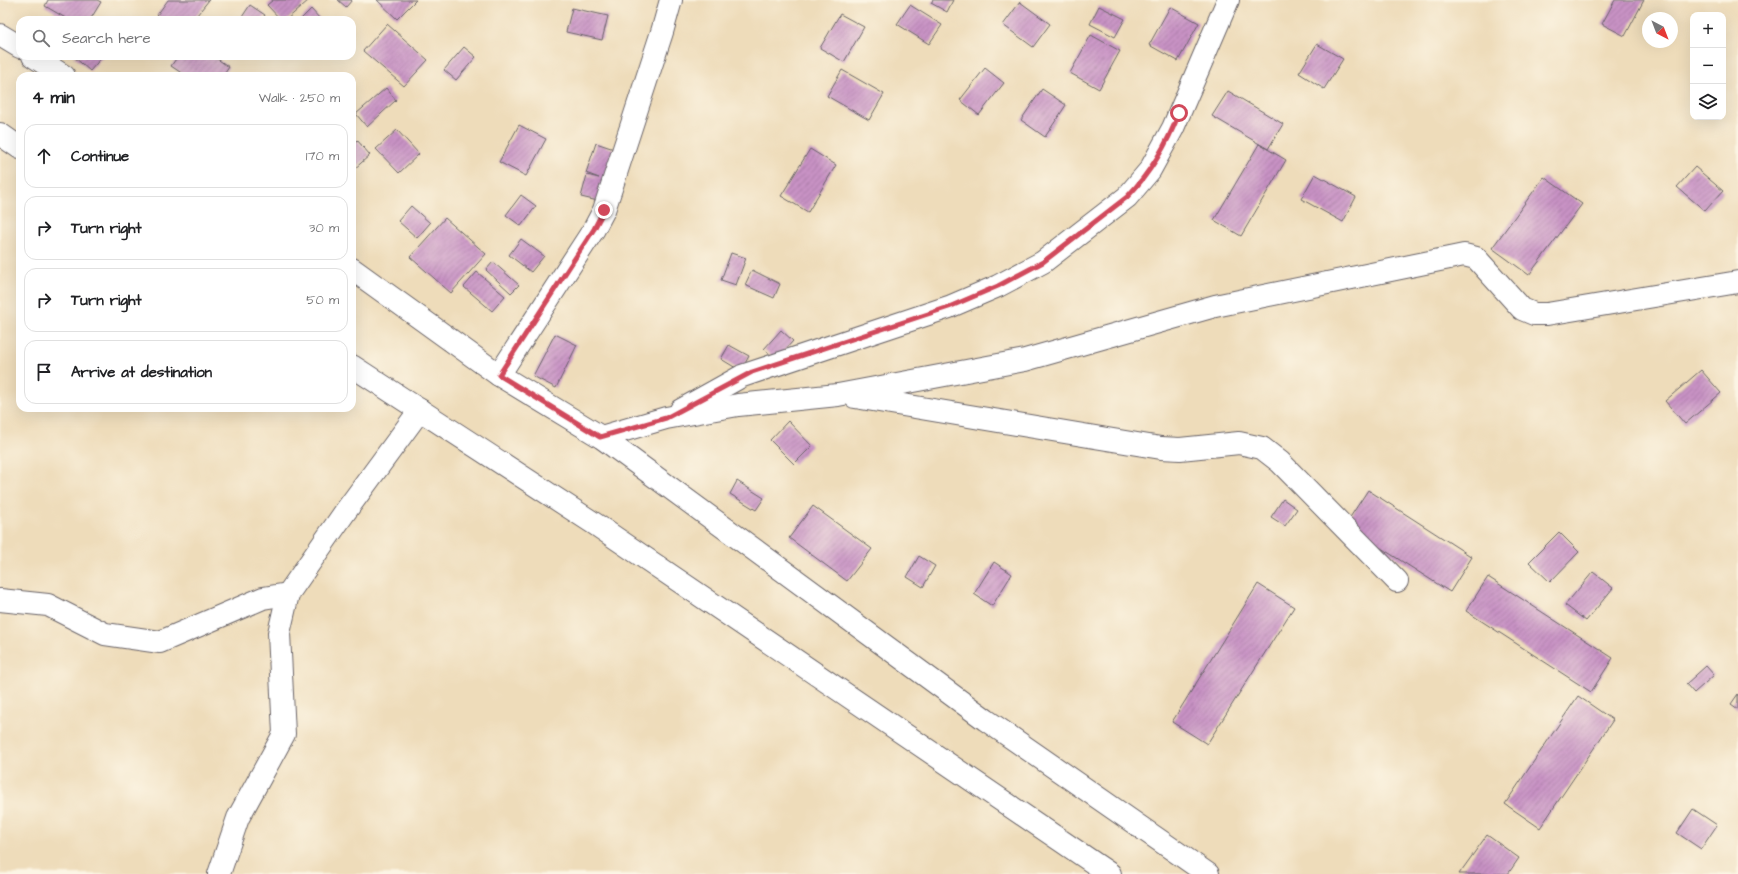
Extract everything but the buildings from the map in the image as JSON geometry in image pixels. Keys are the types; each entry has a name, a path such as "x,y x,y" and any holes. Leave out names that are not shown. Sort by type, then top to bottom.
{"street":[{"path":"499,375 594,229 604,210 660,40 671,0"},
{"path":"666,418 742,376 949,307 998,286 1043,262 1127,197 1150,170 1173,128 1228,0"},
{"path":"0,35 16,45"},
{"path":"39,60 58,72"},
{"path":"0,134 16,145"},
{"path":"600,437 666,418 738,405 838,395 1025,360 1215,306 1464,255 1476,258 1522,309 1534,314 1547,314 1738,282"},
{"path":"356,272 499,375 600,437 986,720 1208,874"},
{"path":"356,369 595,524 1110,874"},
{"path":"838,395 1161,448 1180,448 1239,443 1262,448 1280,462 1397,581"},
{"path":"219,874 238,818 284,734 279,633 288,594 345,512 420,410"},
{"path":"0,600 48,605 105,634 160,642 264,598 288,594"}],"route":[{"path":"604,210 594,229 499,375 600,437 666,418 742,376 949,307 998,286 1033,268 1043,262 1127,197 1140,184 1150,170 1173,128 1179,113"}]}
